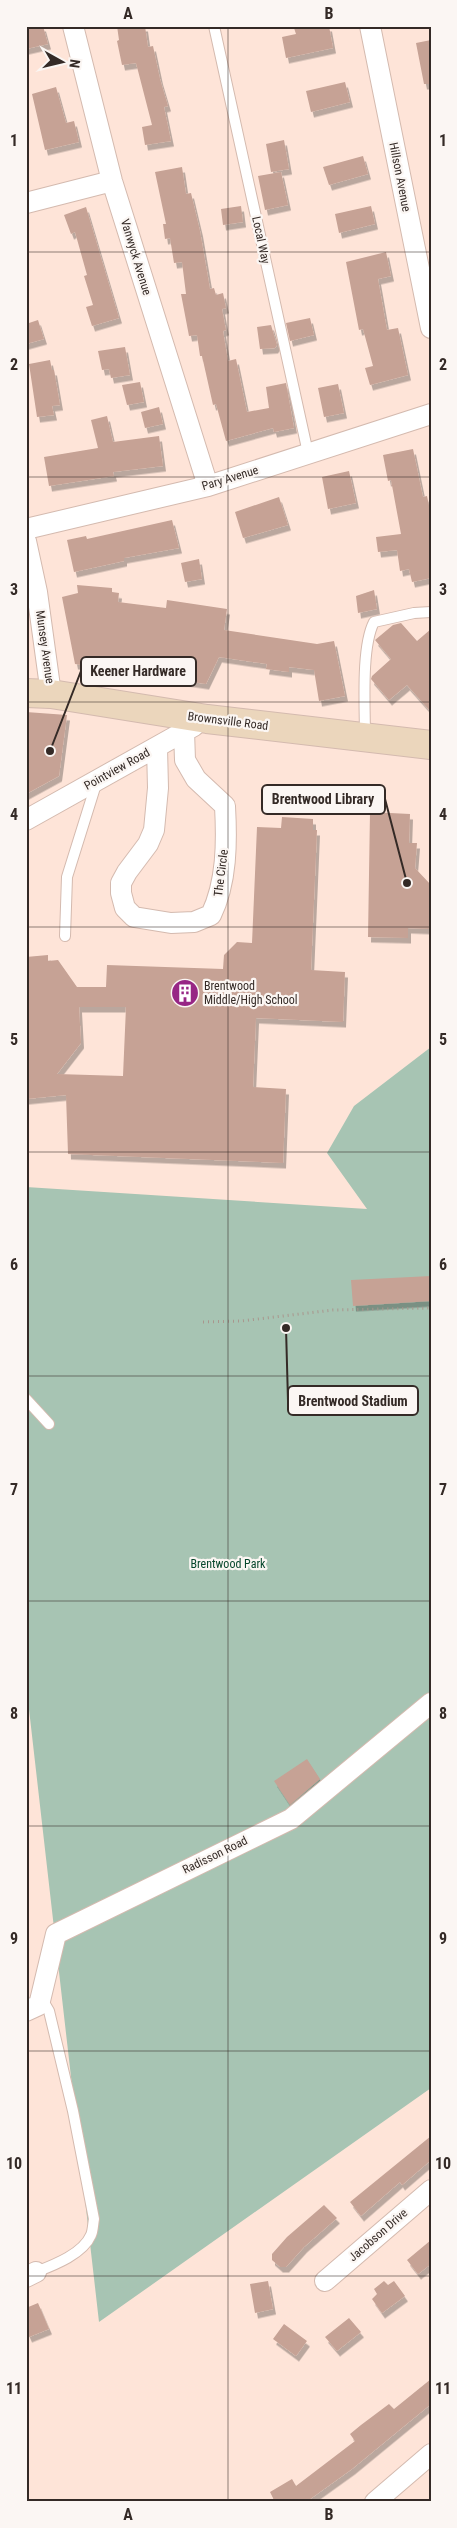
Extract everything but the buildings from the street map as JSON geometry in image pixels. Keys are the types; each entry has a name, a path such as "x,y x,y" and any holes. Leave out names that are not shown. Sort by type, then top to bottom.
{"main road":[{"name":"Brownsville Road","path":"39,693 196,725 365,737 431,745"}],"street":[{"name":"Vanwyck Avenue","path":"73,26 112,181 208,486"},
{"name":"Hillson Avenue","path":"370,26 431,328"},
{"path":"26,204 112,181"},
{"name":"Pary Avenue","path":"26,529 208,486 431,414"},
{"name":"Munsey Avenue","path":"26,541 37,592 39,693"},
{"name":"Pointview Road","path":"26,820 196,725"},
{"name":"The Circle","path":"157,747 158,788 154,830 148,844 121,883 121,893 126,908 134,917 171,923 194,922 212,914 220,897 226,825 225,806 196,779 185,760 196,725"},
{"name":"Radisson Road","path":"41,1996 56,1934 290,1819 431,1703"},
{"path":"26,2011 39,2005 41,1996"},
{"name":"Jacobson Drive","path":"325,2281 431,2190"},
{"path":"374,2502 431,2454"}],"lane":[{"name":"Local Way","path":"214,26 308,453"},
{"path":"365,737 365,694 369,632 374,622 414,613 431,612"},
{"path":"64,936 67,877 98,780"},
{"path":"26,1399 49,1424"},
{"path":"31,2274 57,2264 81,2247 92,2235 94,2219 73,2111 48,2011 41,1996"}],"path":[{"path":"203,1322 241,1321 333,1310 431,1308"}],"green space":[{"name":"Brentwood Park","path":"431,1047 431,2088 99,2322 26,1683 26,1187 367,1209 327,1153 354,1106"}],"place":[{"name":"Keener Hardware","path":"50,751"},
{"name":"Brentwood Library","path":"407,883"},
{"name":"Brentwood Middle/High School","path":"185,993"},
{"name":"Brentwood Stadium","path":"286,1328"}]}
